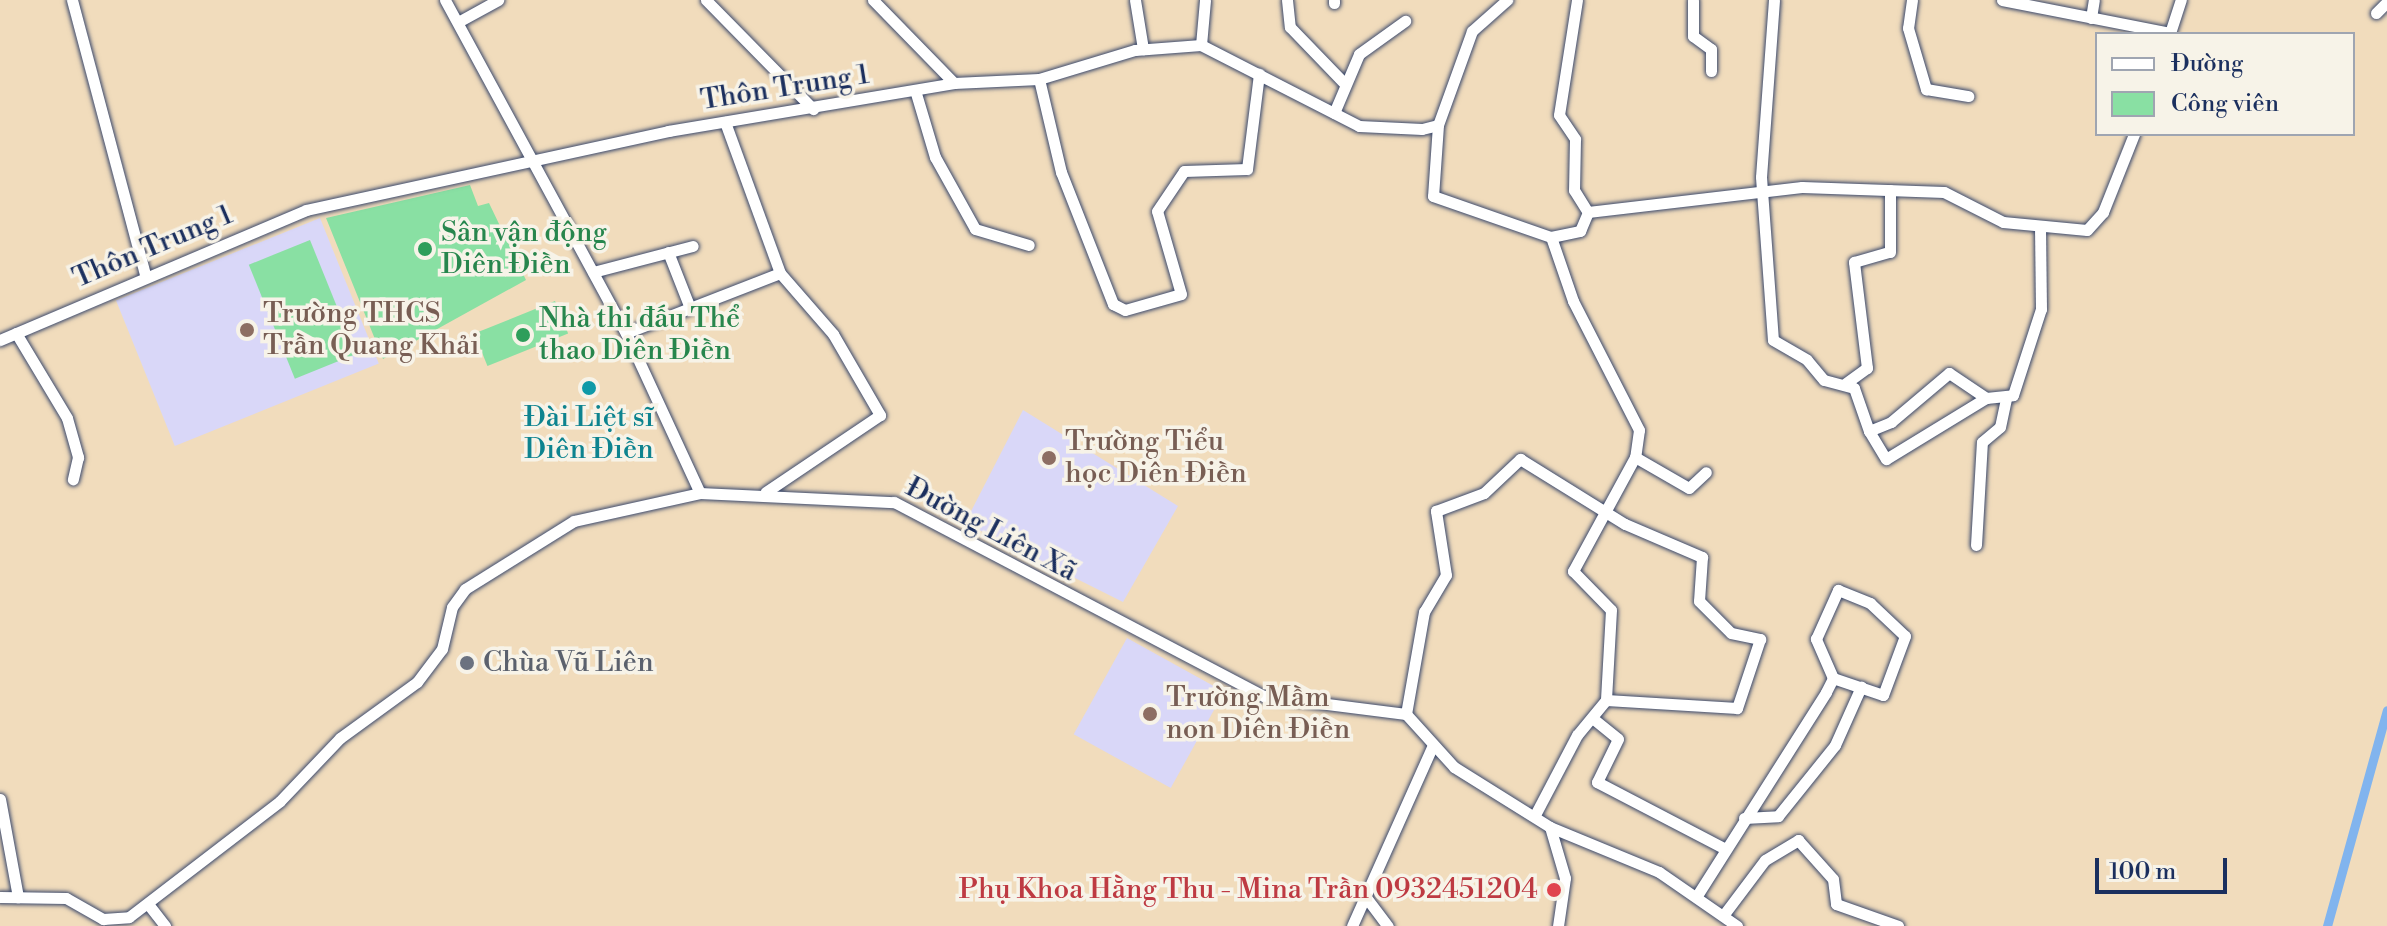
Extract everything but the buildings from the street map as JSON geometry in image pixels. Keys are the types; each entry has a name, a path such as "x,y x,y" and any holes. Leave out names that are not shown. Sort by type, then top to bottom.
{"street":[{"path":"72,0 145,275"},
{"path":"445,0 626,333 700,493"},
{"path":"458,22 498,0"},
{"path":"706,0 813,109"},
{"path":"873,0 954,83"},
{"path":"1135,0 1143,49"},
{"path":"1205,0 1201,45 1334,113 1381,132 1438,125"},
{"path":"1287,0 1290,27 1345,84"},
{"path":"1503,0 1472,31 1438,125 1433,196 1551,237 1580,231 1588,212"},
{"path":"1577,0 1559,115 1575,139 1574,190 1588,212"},
{"path":"1693,0 1693,36 1711,49 1711,71"},
{"path":"1774,0 1763,188 1773,340 1807,360 1824,380 1846,383 1867,368 1854,262 1890,252 1890,190"},
{"path":"1912,0 1908,28 1926,89 1968,96"},
{"path":"2002,0 2160,32"},
{"path":"2091,18 2094,0"},
{"path":"2171,32 2181,0"},
{"path":"2376,13 2387,2"},
{"path":"1334,113 1365,47 1405,21"},
{"name":"Thôn Trung 1","path":"0,340 145,275 306,210 725,122 954,83 1039,79 1143,49 1201,45"},
{"path":"1039,79 1061,172 1113,304 1125,310 1181,294 1157,211 1184,171 1247,169 1259,74"},
{"path":"915,90 935,157 975,229 1029,245"},
{"path":"725,122 780,273 833,334 880,415 766,492"},
{"path":"1588,212 1710,202 1763,188 1890,190 1944,192 2003,222 2040,227 2093,225 2133,136"},
{"path":"1976,545 1982,442 2000,427 2006,398 2016,387 2025,340 2041,309 2040,227"},
{"path":"1536,813 1577,735 1596,721 1606,700 1611,610 1573,571 1635,457 1635,417 1573,301 1551,237"},
{"path":"593,272 693,246"},
{"path":"668,252 690,308"},
{"path":"626,333 780,273"},
{"path":"16,333 67,418 78,457 73,479"},
{"path":"1869,431 1891,422 1949,373 1986,398"},
{"path":"1846,383 1886,459 1986,398 2006,398"},
{"path":"1635,457 1689,488 1706,472"},
{"path":"1606,700 1737,708 1760,649 1754,635 1731,633 1699,601 1702,557 1605,511 1520,459 1484,493 1436,511 1446,575 1424,612 1406,714 1463,773 1536,813 1550,827 1698,894 1725,913 1737,926"},
{"name":"Đường Liên Xã","path":"18,897 66,898 111,921 148,904 280,801 340,738 417,682 438,657 452,607 465,589 574,521 700,493 766,492 894,502 1264,696 1406,714"},
{"path":"1838,590 1870,603 1905,636 1883,695 1861,687 1833,678 1816,639 1838,590"},
{"path":"1698,894 1744,818 1808,729 1833,678"},
{"path":"1744,818 1778,816 1835,745 1861,687"},
{"path":"1596,721 1618,739 1597,782 1724,848"},
{"path":"1352,926 1433,745"},
{"path":"0,799 18,897 0,897"},
{"path":"1550,827 1565,878 1558,926"},
{"path":"1725,913 1765,860 1798,840 1833,879 1836,904 1898,926"},
{"path":"1365,896 1388,926"},
{"path":"148,904 165,926"}],"shaded area":[{"name":"Trường THCS Trần Quang Khải","path":"320,218 379,364 175,446 116,300"},
{"name":"Trường Tiểu học Diên Điền","path":"1023,410 1178,506 1123,602 965,523"},
{"name":"Trường Mầm non Diên Điền","path":"1127,638 1224,692 1171,788 1074,734"}],"green space":[{"name":"Sân vận động Diên Điền","path":"470,185 478,206 489,203 526,280 383,359 326,218"},
{"path":"310,240 356,354 295,379 249,265"},
{"name":"Nhà thi đấu Thể thao Diên Điền","path":"555,301 568,333 487,366 474,334"}],"waterway":[{"path":"2327,926 2387,710"}],"place":[{"name":"Sân vận động Diên Điền","path":"425,249"},
{"name":"Trường THCS Trần Quang Khải","path":"247,330"},
{"name":"Nhà thi đấu Thể thao Diên Điền","path":"523,335"},
{"name":"Đài Liệt sĩ Diên Điền","path":"589,388"},
{"name":"Trường Tiểu học Diên Điền","path":"1049,458"},
{"name":"Chùa Vũ Liên","path":"467,663"},
{"name":"Trường Mầm non Diên Điền","path":"1150,714"},
{"name":"Phụ Khoa Hằng Thu - Mina Trần 0932451204","path":"1554,890"}]}
